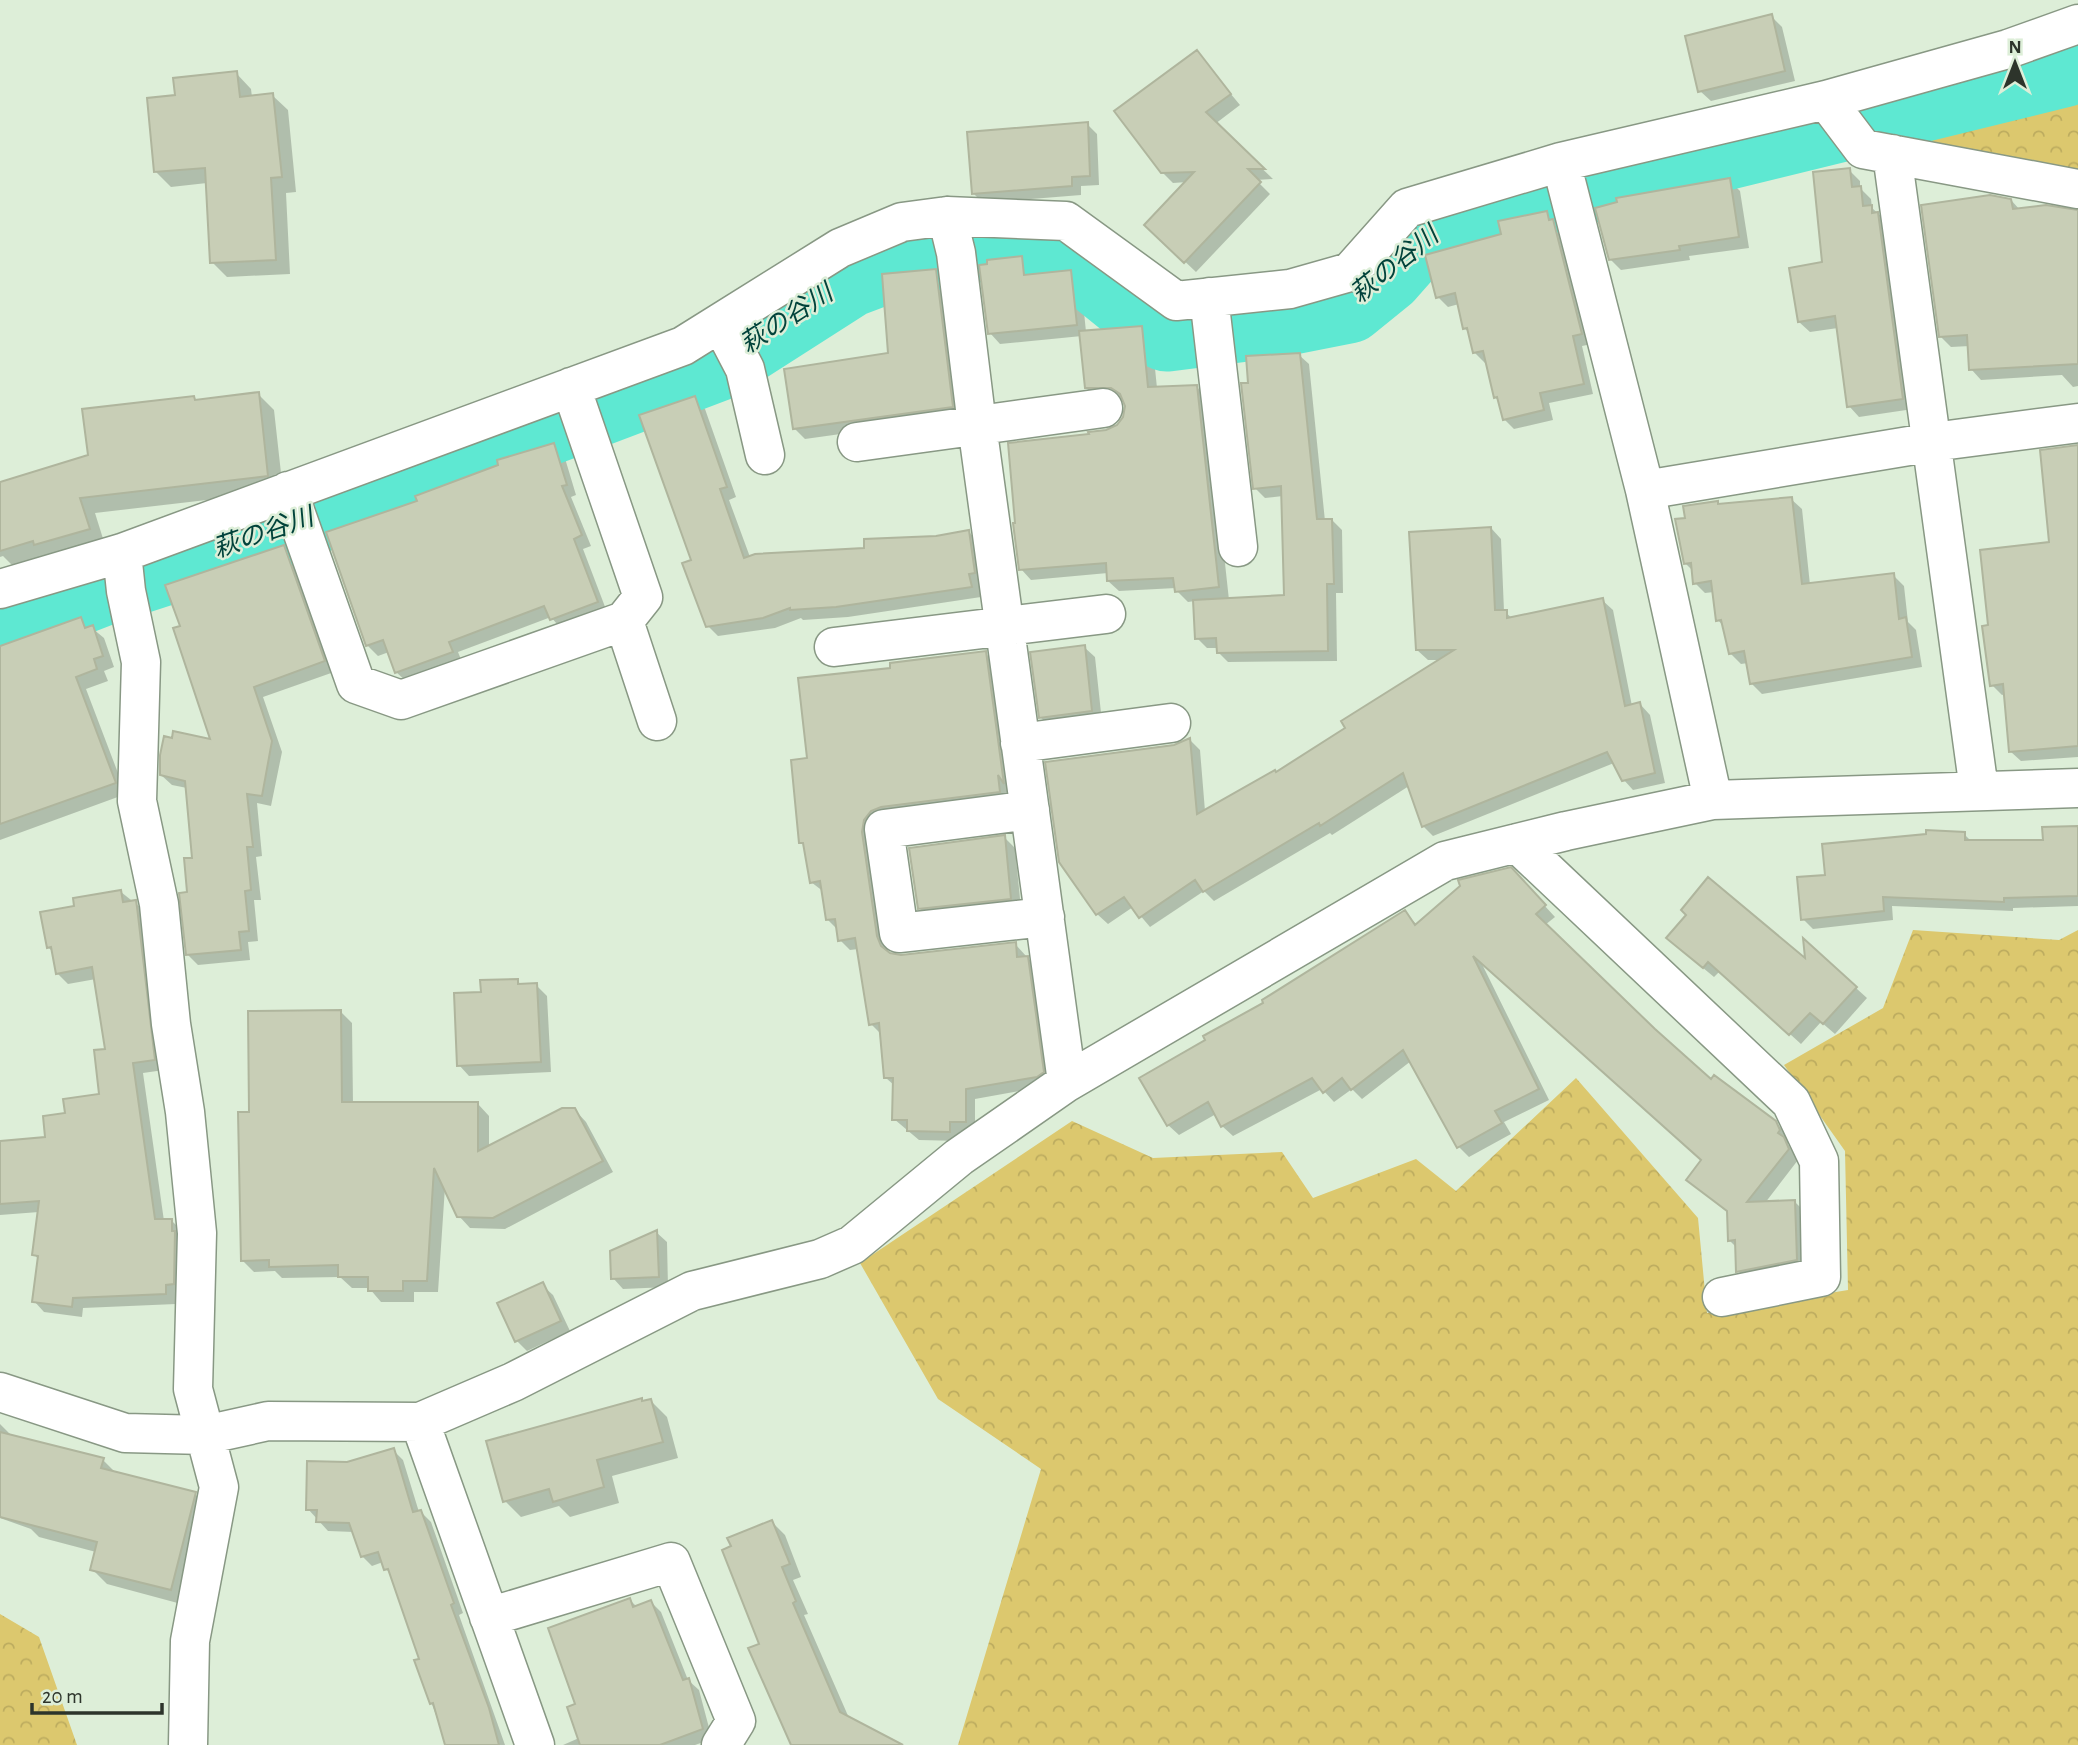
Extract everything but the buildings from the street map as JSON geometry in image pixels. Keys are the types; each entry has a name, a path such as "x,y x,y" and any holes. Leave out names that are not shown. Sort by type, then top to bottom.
{"street":[{"path":"0,589 124,571 576,404 683,345 730,340 840,248 902,222 952,235 1066,221 1176,301 1211,317 1290,289 1350,272 1407,208 1562,162 1838,116 2078,24"},
{"path":"1838,116 1863,149 2078,189"},
{"path":"1892,154 1979,790"},
{"path":"1562,162 1645,490 1713,800"},
{"path":"952,235 1068,1082"},
{"path":"1211,317 1238,547"},
{"path":"730,340 746,369 765,455"},
{"path":"295,508 356,684 401,700 624,621 642,597 576,404"},
{"path":"857,442 1103,408"},
{"path":"1645,490 1933,442 2078,423"},
{"path":"124,571 141,662 137,801 159,904 197,1233 192,1389 219,1487 190,1641 188,1745"},
{"path":"834,647 1105,614"},
{"path":"624,621 657,721"},
{"path":"1020,743 1171,723"},
{"path":"0,1392 125,1433 205,1435 268,1421 420,1422 513,1382 692,1291 820,1259 852,1245 958,1157 1068,1082 1446,860 1713,800 2078,788"},
{"path":"1030,810 884,830 899,933 1045,918"},
{"path":"1517,843 1791,1102 1819,1161 1821,1278 1722,1297"},
{"path":"420,1422 535,1745"},
{"path":"489,1617 671,1562 736,1721 721,1745"}],"green space":[{"path":"2078,73 2078,179 1933,145 1925,117"},
{"path":"1913,930 2059,940 2078,930 2078,1745 958,1745 1041,1469 938,1399 860,1263 1072,1121 1153,1158 1282,1152 1313,1198 1416,1159 1456,1191 1576,1078 1698,1218 1707,1313 1848,1290 1845,1151 1784,1065 1883,1008"},
{"path":"0,1614 39,1637 77,1745 0,1745"}],"waterway":[{"name":"萩の谷川","path":"1594,183 2063,68"},
{"name":"萩の谷川","path":"0,626 106,585 263,534 719,361 849,278 910,255 982,242 1040,242 1072,255 1167,332 1277,318 1348,304 1385,274 1415,240 1453,218 1549,194"}]}
